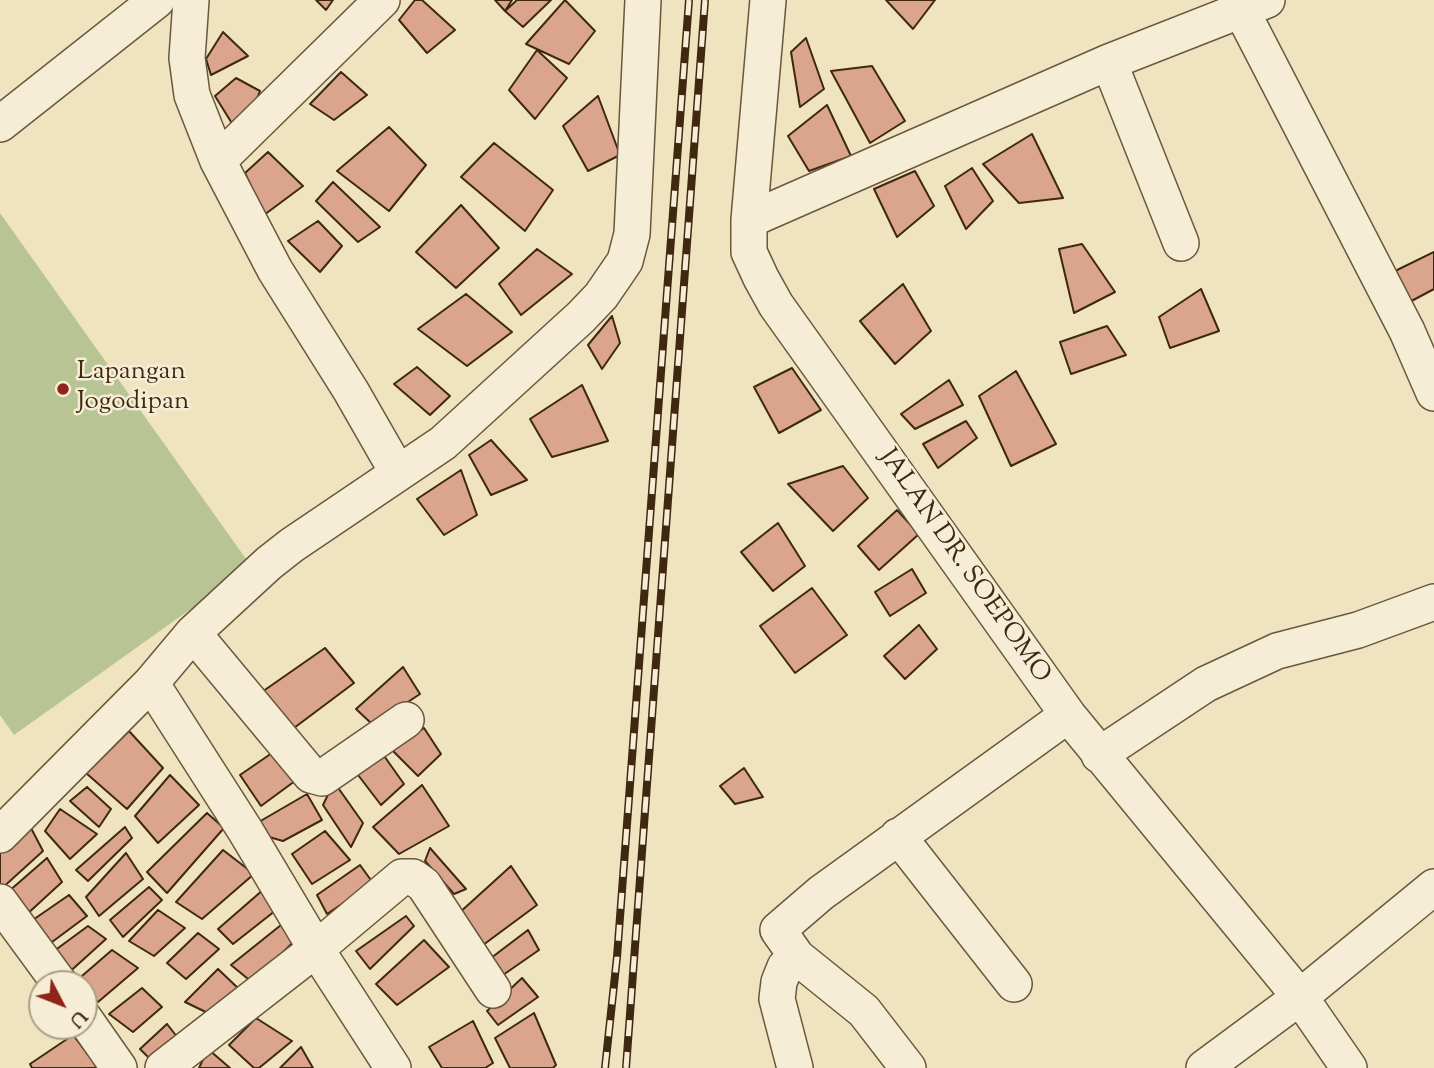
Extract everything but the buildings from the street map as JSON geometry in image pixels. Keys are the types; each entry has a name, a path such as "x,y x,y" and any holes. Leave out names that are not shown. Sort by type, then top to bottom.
{"street":[{"path":"0,124 157,0"},
{"path":"191,0 187,58 192,95 218,161 275,270 351,391 398,473"},
{"path":"218,161 382,0"},
{"path":"0,835 151,683 193,633 292,545 443,443 601,296 625,261 632,234 643,0"},
{"name":"JALAN DR. SOEPOMO","path":"768,0 749,220 749,251 776,305 1068,715 1300,998 1349,1068"},
{"path":"749,220 1248,3 1407,331 1434,393"},
{"path":"1109,62 1181,243"},
{"path":"1099,755 1206,684 1277,651 1359,630 1434,602"},
{"path":"193,633 311,775 322,778 406,720"},
{"path":"151,683 246,830 316,948 393,1068"},
{"path":"908,1068 864,1011 797,957 778,930 803,906 1068,715"},
{"path":"898,836 1014,984"},
{"path":"163,1068 402,877 413,877 435,899 493,990"},
{"path":"1204,1068 1300,998 1434,887"},
{"path":"0,902 50,970"},
{"path":"792,1067 777,999 779,982 785,967 797,957"},
{"path":"98,1038 119,1068"}],"green space":[{"name":"Lapangan Jogodipan","path":"0,213 251,566 14,735 0,715"}],"railway":[{"path":"605,1068 617,957 689,0"},
{"path":"626,1068 705,0"}],"place":[{"name":"Lapangan Jogodipan","path":"63,389"}]}
